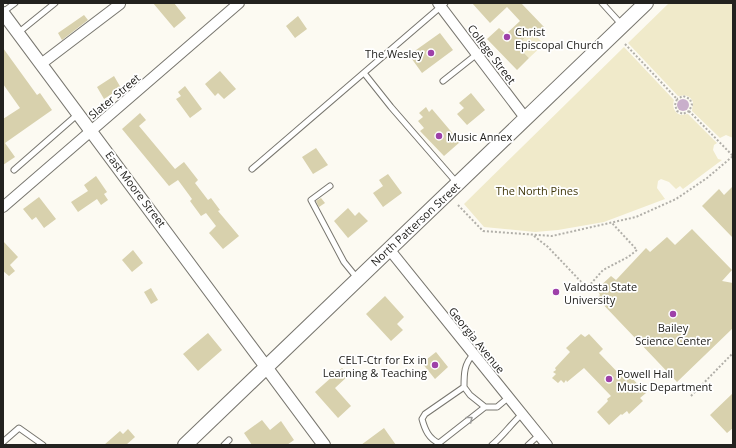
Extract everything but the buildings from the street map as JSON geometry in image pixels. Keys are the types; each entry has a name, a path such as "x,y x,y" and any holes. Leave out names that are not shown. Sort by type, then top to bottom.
{"main road":[{"name":"North Patterson Street","path":"191,443 358,278 646,3"}],"street":[{"name":"Slater Street","path":"4,204 240,3"},
{"path":"41,64 120,4"},
{"name":"College Street","path":"441,4 526,119"},
{"name":"East Moore Street","path":"4,16 92,130 324,445"},
{"name":"Georgia Avenue","path":"389,249 547,445"}],"lane":[{"path":"4,16 15,3"},
{"path":"18,33 55,3"},
{"path":"252,169 364,73 441,4"},
{"path":"604,4 623,26"},
{"path":"444,81 477,54"},
{"path":"364,73 391,107 458,184"},
{"path":"14,170 79,113"},
{"path":"330,186 311,200 344,262 358,278"},
{"path":"474,354 468,360 464,374 464,386 470,395 484,407"},
{"path":"464,386 425,414 422,419 430,437 433,440 440,443 484,407 497,407 508,397"},
{"path":"492,445 504,435 506,430 522,414"},
{"path":"3,442 20,428 43,445"},
{"path":"528,445 540,436"},
{"path":"224,445 229,440"}],"path":[{"path":"625,44 677,99"},
{"path":"683,96 690,99 692,105 689,111 683,114 677,111 675,105 677,99 683,96"},
{"path":"458,205 483,231 533,235 552,236 636,217 676,199 707,178 733,156 689,111"},
{"path":"533,235 548,247 587,288 603,270 628,257 637,250 612,223"},
{"path":"691,396 733,353"}],"green space":[{"path":"669,3 733,3 733,138 726,135 720,138 692,111 693,102 690,98 678,96 628,43"},
{"path":"531,31 544,44 529,58 517,46"},
{"name":"The North Pines","path":"624,47 674,100 673,107 675,111 681,115 688,114 717,143 714,145 713,150 718,159 722,160 683,189 680,186 676,189 669,182 661,179 658,181 657,188 665,199 604,222 558,230 535,232 484,227 464,204"}],"shaded area":[{"path":"685,99 688,100 688,110 681,111 678,110 677,103 678,100"}],"place":[{"name":"Christ Episcopal Church","path":"507,37"},
{"name":"The Wesley","path":"431,53"},
{"name":"Music Annex","path":"439,136"},
{"name":"Valdosta State University","path":"556,292"},
{"name":"Bailey Science Center","path":"673,314"},
{"name":"CELT-Ctr for Ex in Learning & Teaching","path":"435,365"},
{"name":"Powell Hall Music Department","path":"609,379"}]}
